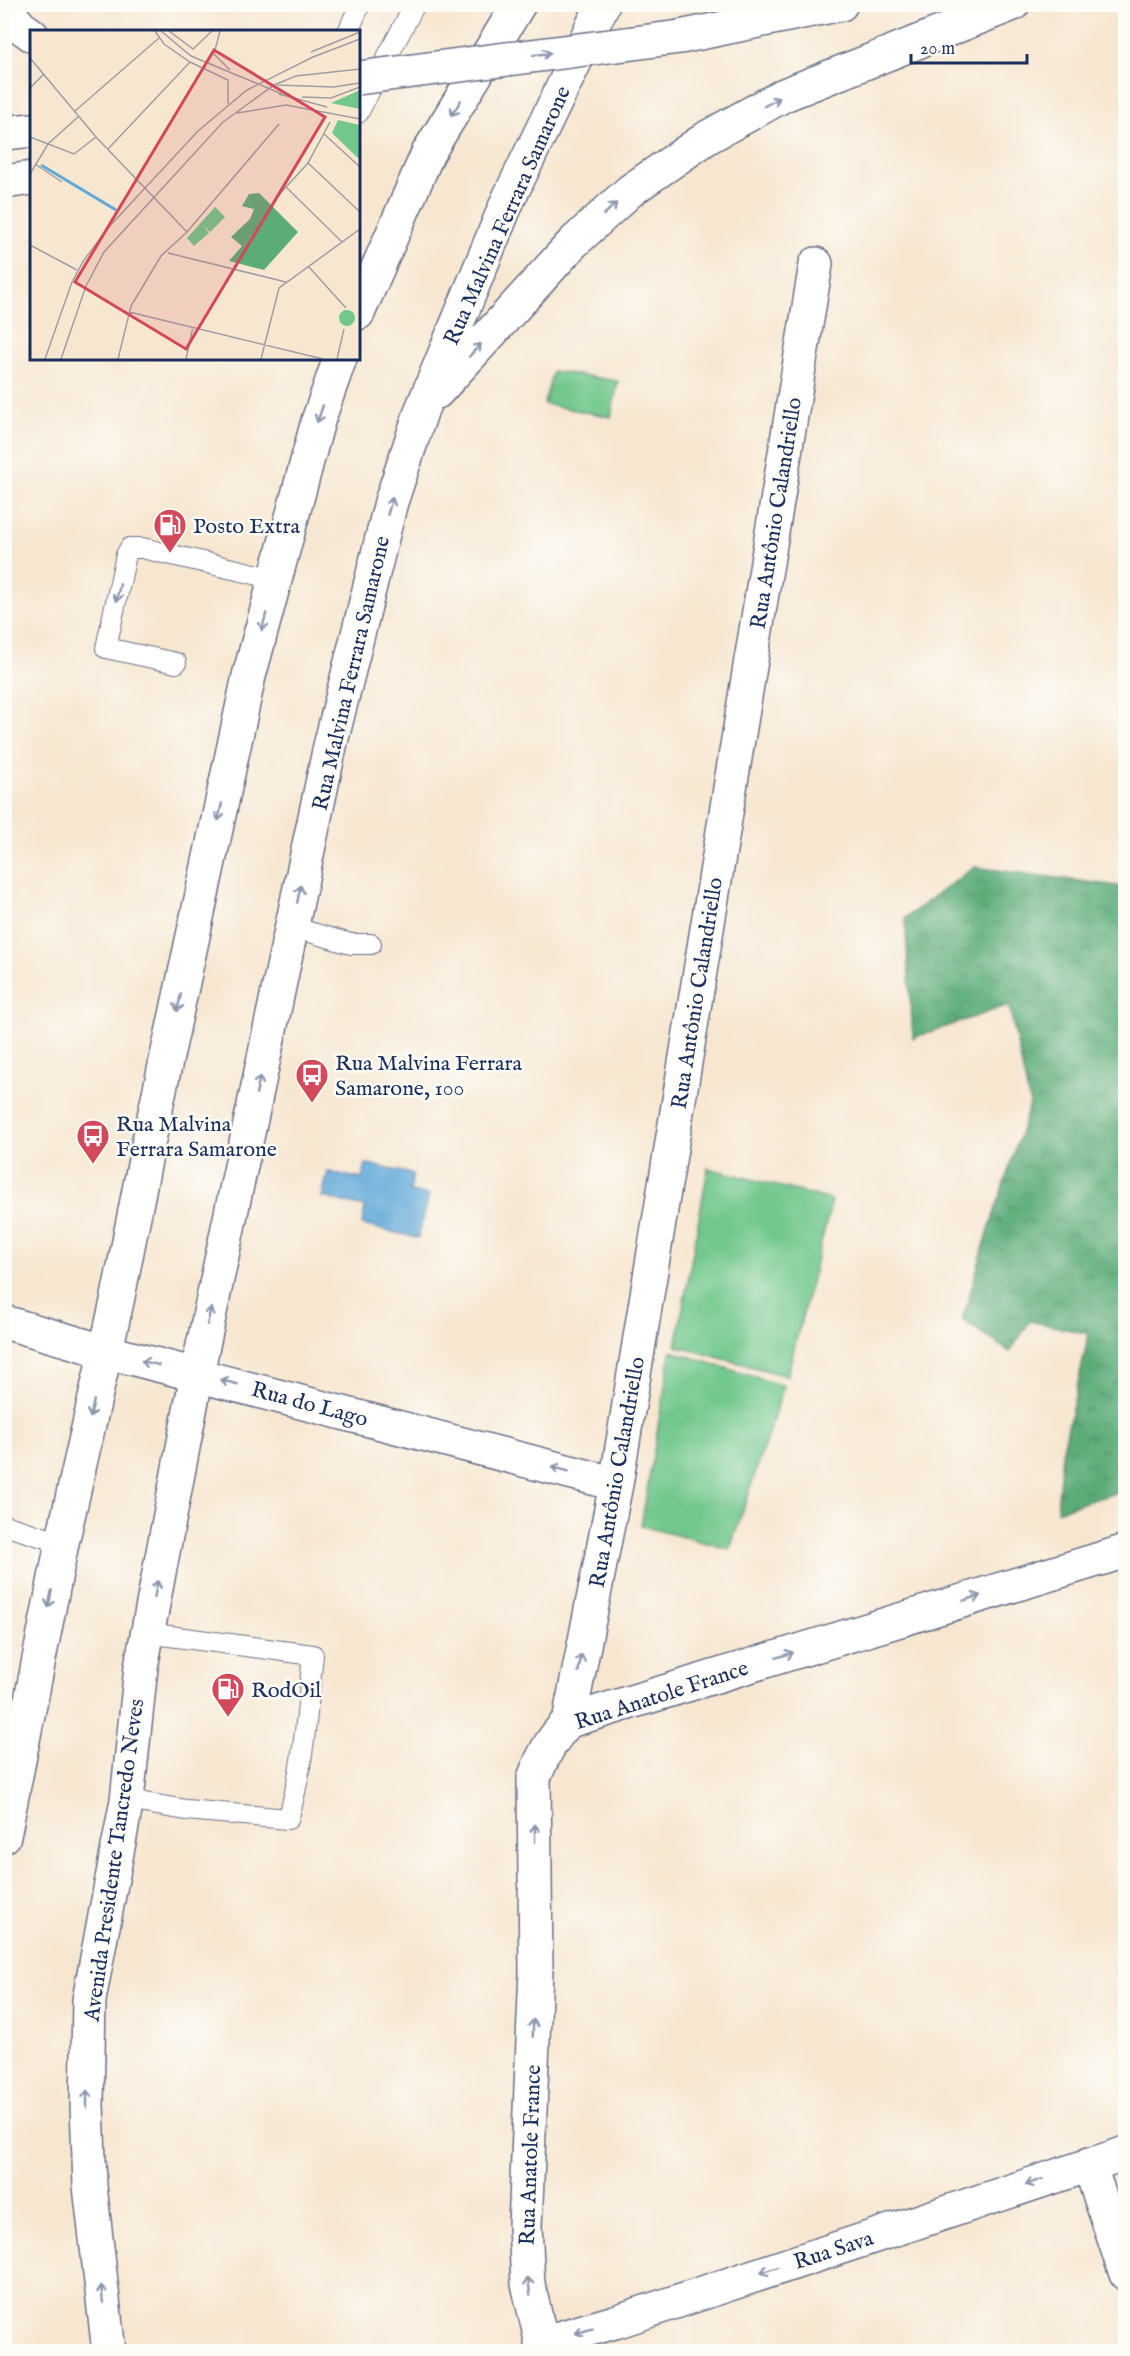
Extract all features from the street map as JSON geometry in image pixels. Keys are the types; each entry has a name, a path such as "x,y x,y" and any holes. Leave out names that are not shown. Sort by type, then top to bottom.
{"main road":[{"path":"360,308 428,153 519,4"},
{"name":"Rua Malvina Ferrara Samarone","path":"197,1374 349,668 391,502 422,409 508,200 603,4"},
{"path":"680,37 762,4"},
{"path":"360,78 680,37 841,4"},
{"path":"422,409 573,243 631,190 708,136 784,95 1013,4"},
{"path":"4,8 30,34"},
{"path":"4,133 30,130"},
{"path":"4,182 30,178"},
{"name":"Rua Antônio Calandriello","path":"569,1721 616,1484 816,264"},
{"path":"4,1836 62,1543 118,1297 149,1140 249,676 318,421 339,360"},
{"name":"Rua do Lago","path":"4,1322 104,1351 616,1484"},
{"name":"Avenida Presidente Tancredo Neves","path":"109,2352 90,2186 87,2105 89,2000 127,1800 141,1667 197,1374"},
{"name":"Rua Anatole France","path":"542,2347 528,2284 525,2226 536,1971 534,1778 543,1755 555,1736 569,1721 1125,1551"},
{"name":"Rua Sava","path":"542,2347 1125,2153"},
{"path":"1089,2164 1125,2274"}],"lane":[{"path":"349,30 360,4"},
{"path":"360,109 416,4"},
{"path":"176,663 106,648 126,555 130,548 142,548 276,579"},
{"path":"292,927 351,944 371,944"},
{"path":"4,1525 62,1543"},
{"path":"127,1800 186,1810 288,1819 295,1796 302,1756 313,1655 147,1633"}],"green space":[{"path":"553,371 618,381 611,417 544,404"},
{"path":"974,867 1125,887 1125,1490 1057,1511 1062,1453 1089,1334 1030,1321 1010,1352 962,1320 1030,1104 1009,1005 913,1038 905,918"},
{"path":"708,1168 832,1200 787,1376 676,1346"},
{"path":"671,1351 784,1386 730,1549 641,1526"}],"water":[{"path":"366,1164 413,1174 410,1192 429,1195 418,1238 362,1225 365,1207 322,1197 328,1172 362,1179"}],"place":[{"name":"Posto Extra","path":"170,554"},
{"name":"Rua Malvina Ferrara Samarone, 100","path":"312,1104"},
{"name":"Rua Malvina Ferrara Samarone","path":"93,1165"},
{"name":"RodOil","path":"228,1718"}]}
